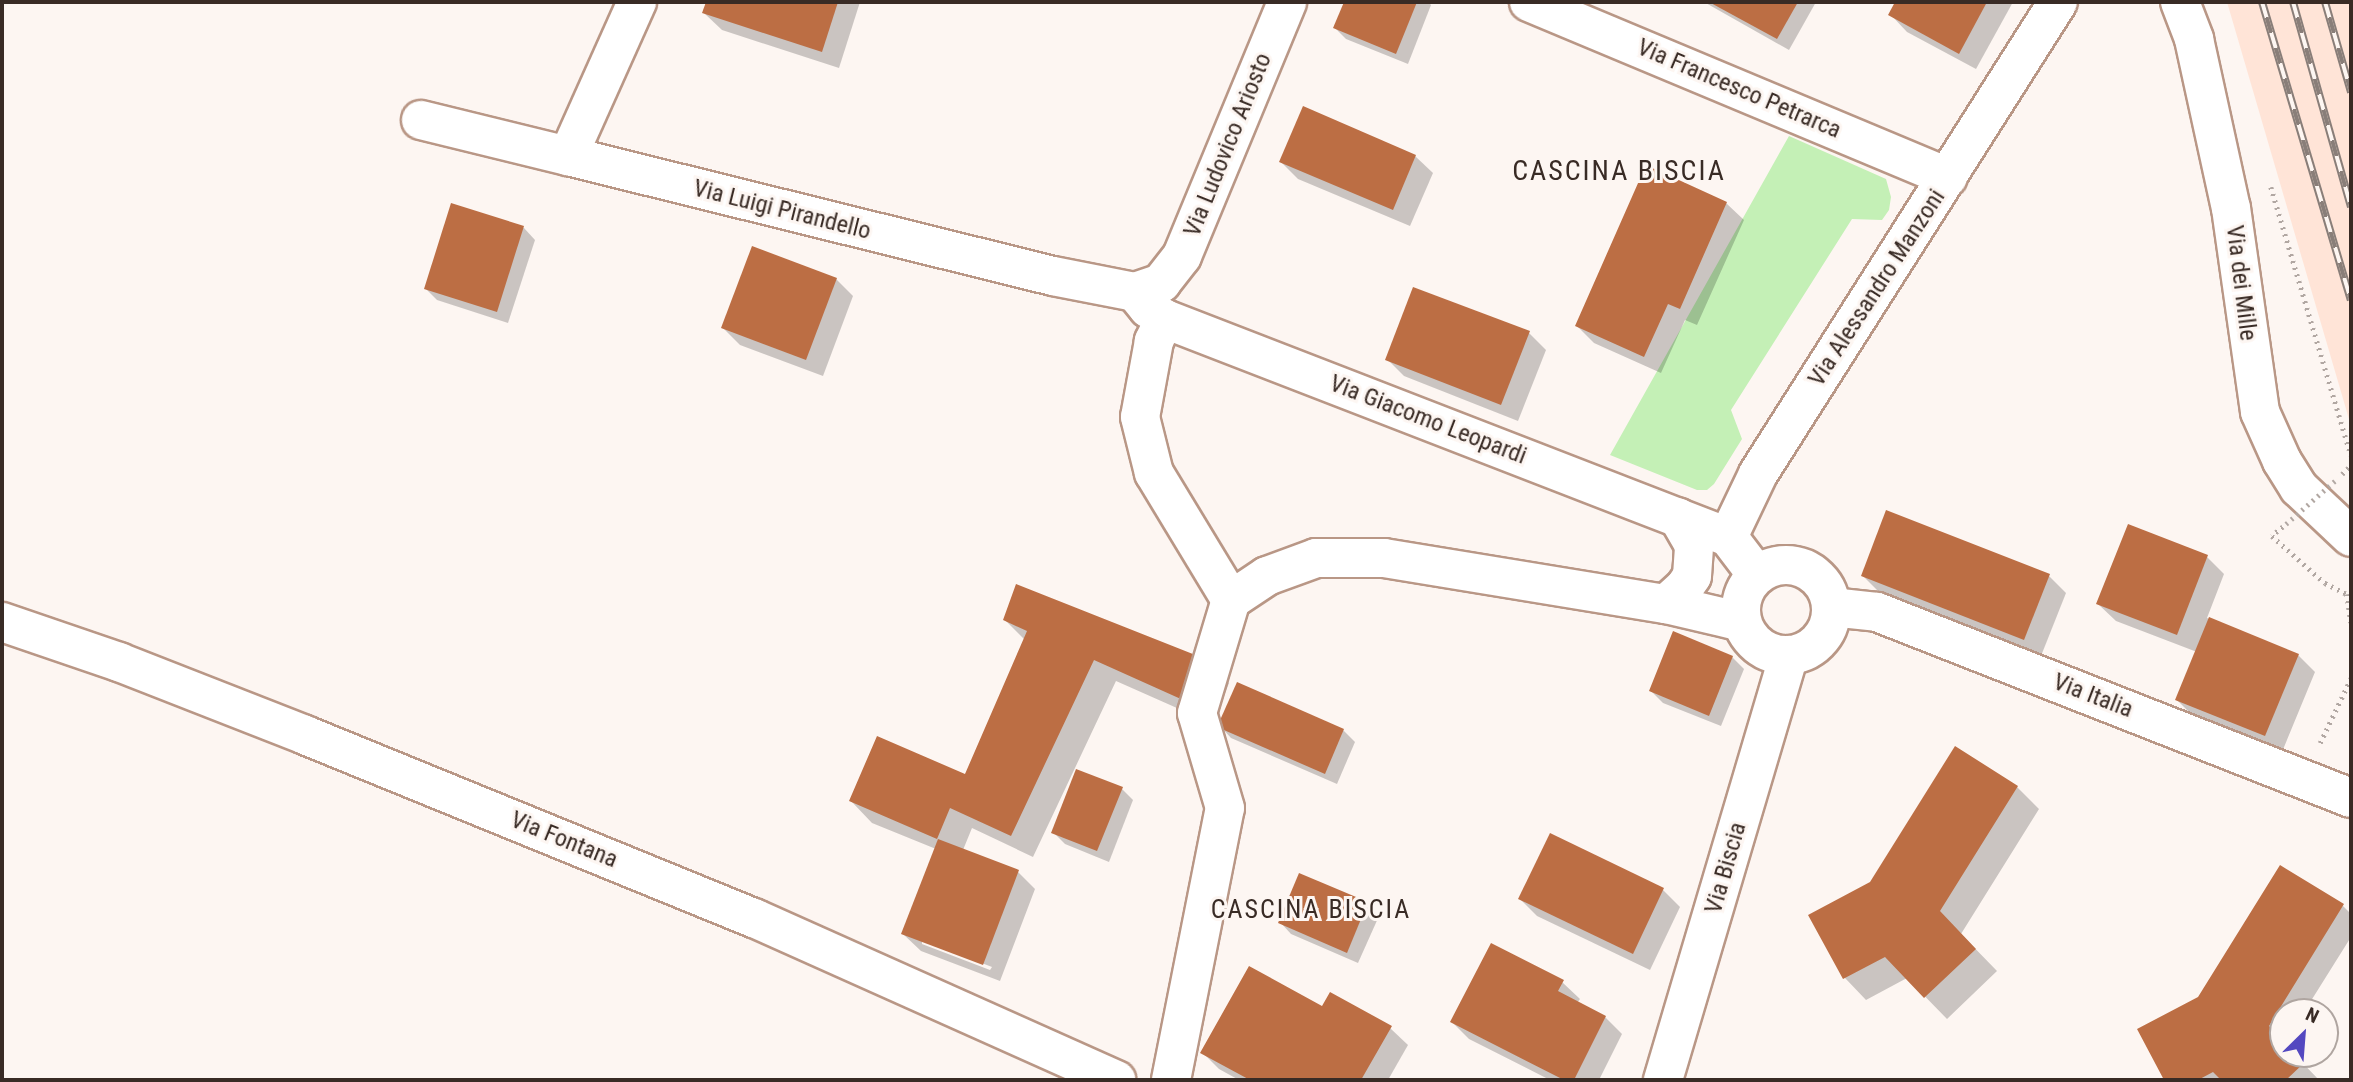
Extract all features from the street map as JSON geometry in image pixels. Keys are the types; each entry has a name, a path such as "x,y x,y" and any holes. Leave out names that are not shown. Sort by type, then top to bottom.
{"street":[{"path":"568,156 637,2"},
{"name":"Via Ludovico Ariosto","path":"1231,600 1154,472 1140,417 1154,341 1153,298 1182,256 1287,2"},
{"name":"Via Francesco Petrarca","path":"1529,2 1948,177"},
{"name":"Via Alessandro Manzoni","path":"1728,537 1758,474 2058,2"},
{"name":"Via dei Mille","path":"2180,2 2194,39 2231,208 2260,412 2282,461 2299,488 2351,537"},
{"name":"Via Luigi Pirandello","path":"421,120 1153,298"},
{"name":"Via Giacomo Leopardi","path":"1153,298 1728,537"},
{"path":"1666,604 1684,588 1692,576 1694,545 1678,517"},
{"path":"1728,537 1757,575"},
{"path":"1171,1080 1225,808 1197,713 1231,600 1267,576 1316,558 1384,558 1666,604 1742,622"},
{"path":"1797,565 1821,581 1831,607 1824,634 1802,652 1789,655 1773,654 1759,647 1748,636 1742,622 1742,596 1757,575 1769,567 1797,565"},
{"name":"Via Italia","path":"1831,607 1877,611 2351,798"},
{"name":"Via Fontana","path":"2,622 119,662 280,725 754,918 1116,1080"},
{"name":"Via Biscia","path":"1663,1080 1789,655"}],"path":[{"path":"2267,175 2351,455"},
{"path":"2337,479 2272,536 2325,583 2347,594 2351,623"},
{"path":"2302,779 2351,678"}],"shaded area":[{"path":"2227,2 2351,2 2351,426"}],"green space":[{"path":"1789,136 1886,179 1891,197 1889,210 1882,220 1852,219 1731,410 1742,439 1714,484 1707,490 1697,490 1610,455"}],"building":[{"path":"706,2 838,2 822,52 702,13"},
{"path":"1344,2 1417,2 1396,54 1333,28"},
{"path":"1709,2 1798,2 1777,39"},
{"path":"1895,2 1987,2 1959,54 1888,15"},
{"path":"1303,106 1416,155 1393,210 1279,162"},
{"path":"1646,165 1727,202 1680,309 1668,304 1644,357 1575,326"},
{"path":"451,203 524,226 497,312 424,289"},
{"path":"752,246 837,278 806,360 721,328"},
{"path":"1413,287 1530,331 1501,405 1385,360"},
{"path":"1886,510 2050,574 2024,640 1861,576"},
{"path":"2128,524 2208,555 2177,635 2096,604"},
{"path":"1016,584 1208,660 1192,704 1094,660 1011,836 950,808 937,839 849,801 877,736 965,774 1027,631 1003,620"},
{"path":"2209,617 2299,654 2265,736 2175,700"},
{"path":"1673,631 1733,656 1709,716 1649,691"},
{"path":"1237,682 1344,729 1325,774 1217,727"},
{"path":"1955,746 2018,786 1940,911 1976,949 1924,998 1885,957 1843,979 1808,915 1870,882"},
{"path":"1076,769 1123,787 1097,851 1051,833"},
{"path":"1550,833 1664,888 1633,954 1518,899"},
{"path":"938,839 1019,870 983,965 901,934"},
{"path":"2280,865 2344,904 2286,998 2269,998 2269,1068 2299,1068 2286,1080 2221,1080 2213,1072 2198,1080 2164,1080 2137,1029 2198,997"},
{"path":"1299,873 1368,902 1347,953 1278,923"},
{"path":"1491,943 1564,980 1558,991 1606,1016 1574,1080 1564,1080 1450,1022"},
{"path":"1249,966 1322,1006 1330,992 1392,1026 1361,1080 1250,1080 1200,1053"}],"railway":[{"path":"2262,2 2351,300"},
{"path":"2293,2 2351,207"},
{"path":"2325,2 2351,92"}],"district":[{"name":"CASCINA BISCIA","path":"1619,171"},
{"name":"CASCINA BISCIA","path":"1311,910"}]}
